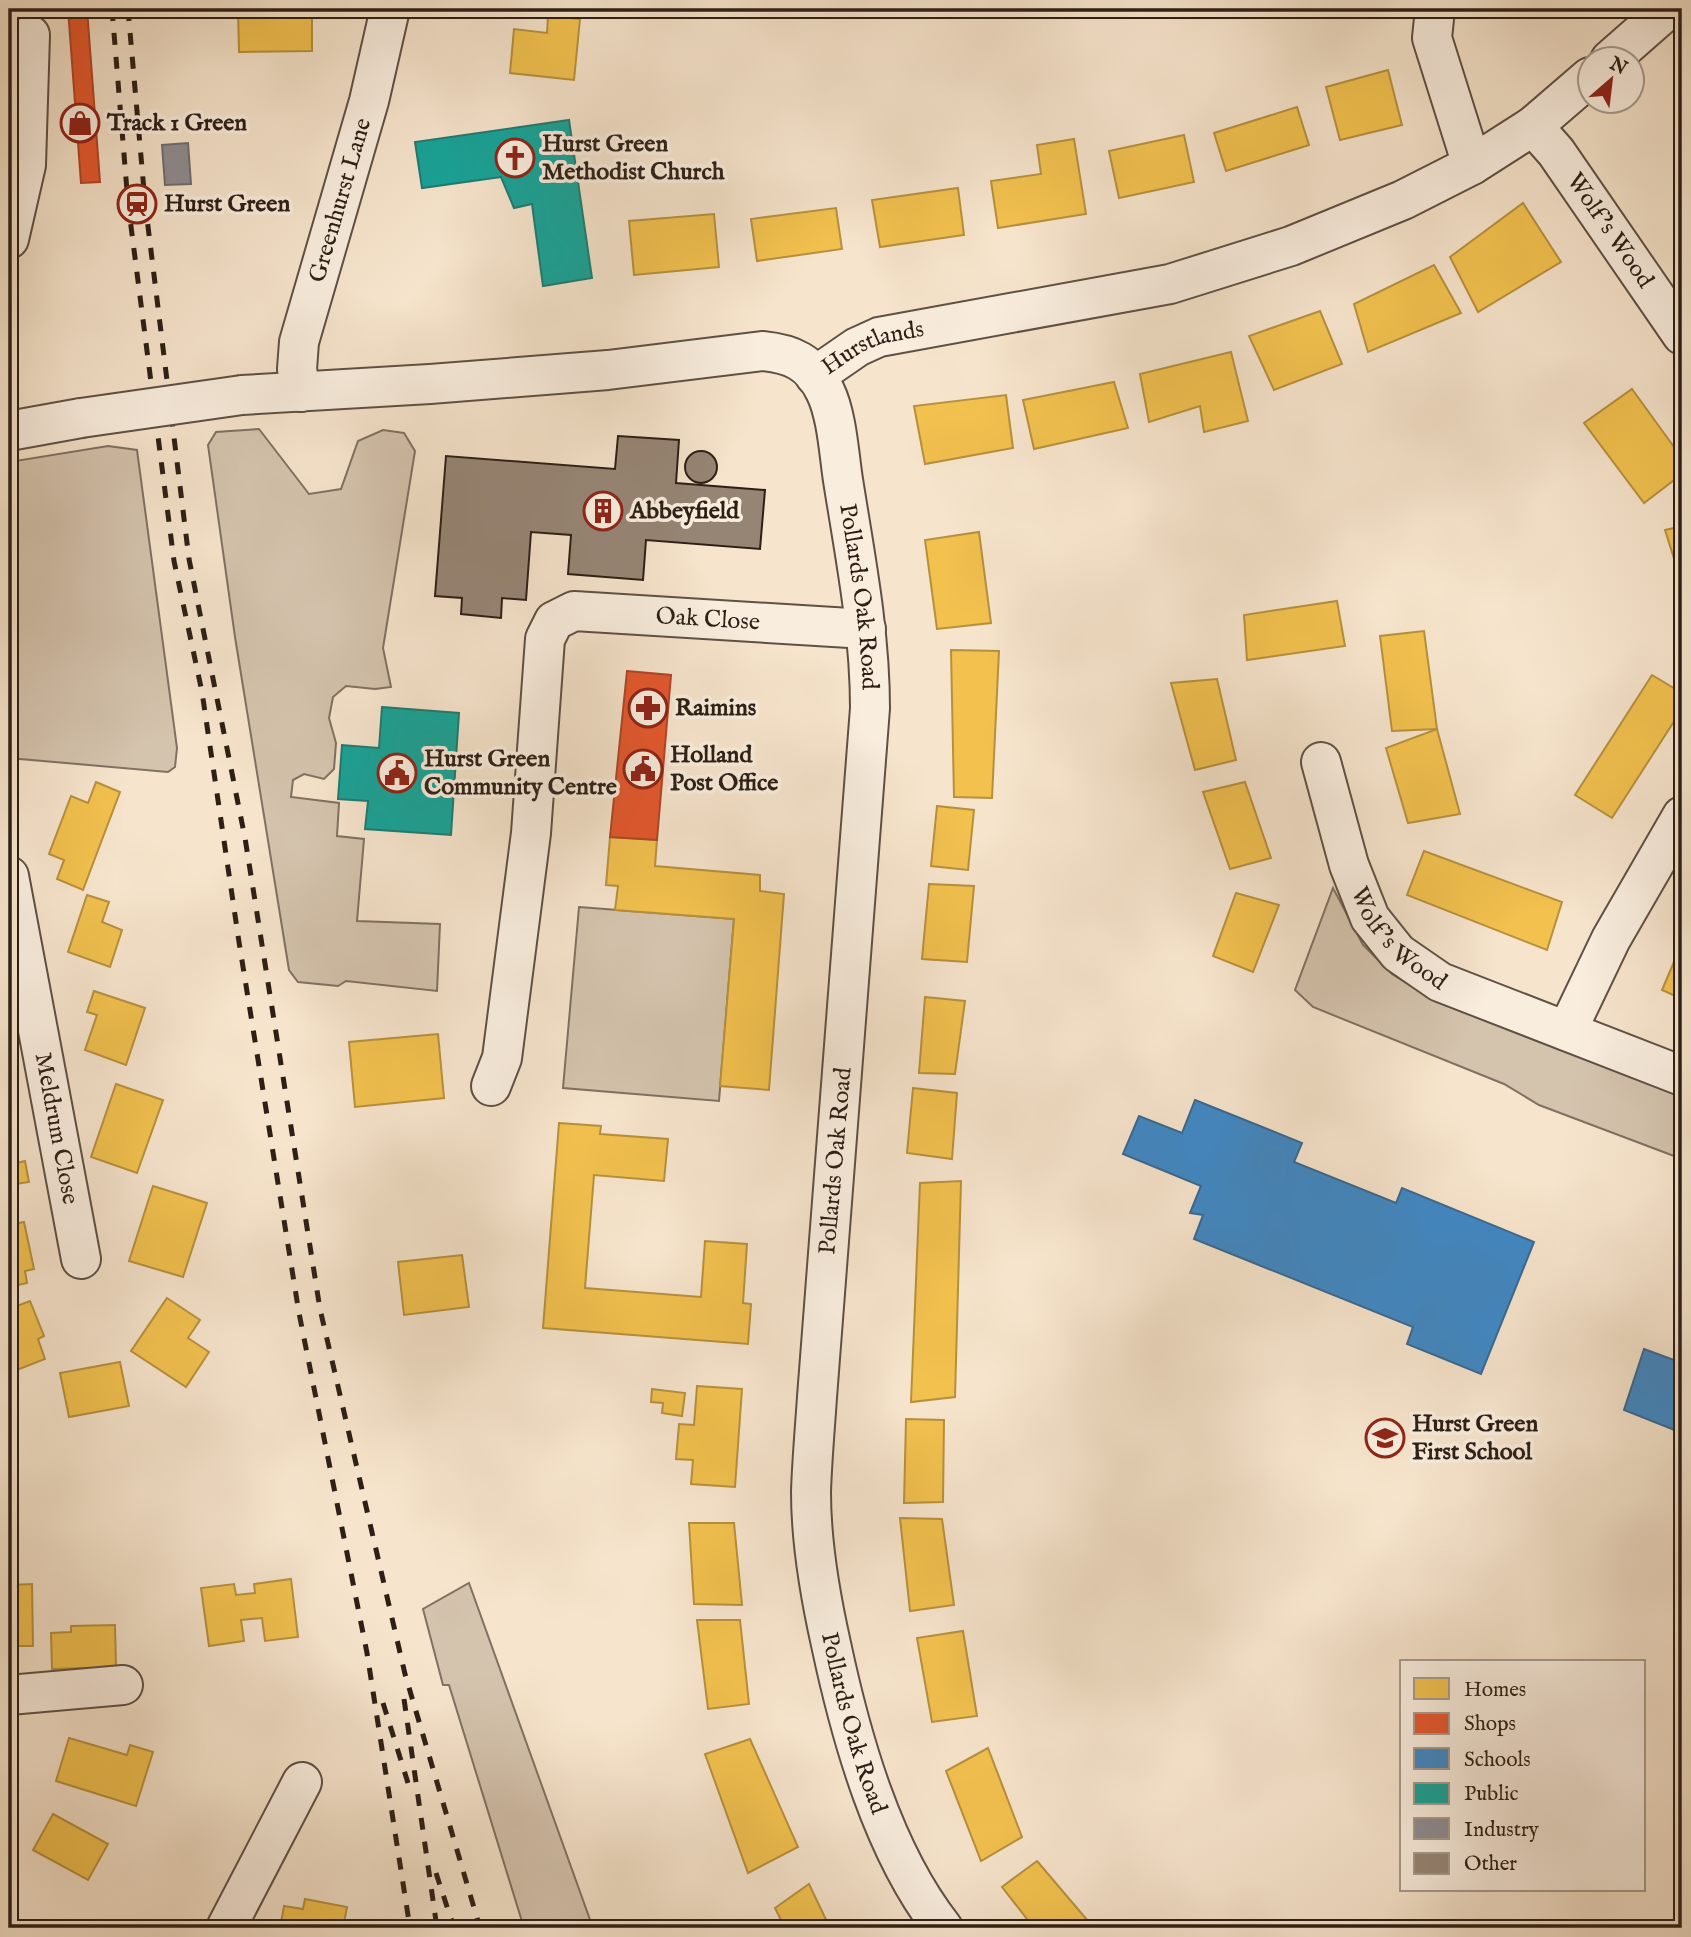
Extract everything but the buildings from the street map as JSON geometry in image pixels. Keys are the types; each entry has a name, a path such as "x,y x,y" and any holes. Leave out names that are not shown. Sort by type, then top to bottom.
{"street":[{"name":"Greenhurst Lane","path":"301,392 297,369 299,342 369,101 390,9"},
{"path":"1435,9 1433,38 1472,165"},
{"path":"1626,46 1668,9"},
{"path":"9,239 26,165 30,35"},
{"name":"Hurstlands","path":"9,431 252,394 608,370 762,351 784,353 801,361 815,376 857,346 878,337 1170,284 1291,246 1403,200 1472,165 1533,126 1576,89"},
{"name":"Wolf's Wood","path":"1533,126 1556,152 1682,335"},
{"name":"Pollards Oak Road","path":"815,376 825,392 831,410 870,662 870,708 811,1493 816,1554 825,1616 839,1682 866,1777 893,1844 931,1913 943,1928"},
{"name":"Oak Close","path":"491,1086 502,1058 531,833 545,639 554,621 574,611 866,629"},
{"name":"Wolf's Wood","path":"1321,762 1349,865 1370,918 1398,953 1440,982 1682,1076"},
{"path":"1567,1031 1611,939 1682,816"},
{"name":"Meldrum Close","path":"9,876 81,1259"},
{"path":"9,1695 123,1685"},
{"path":"226,1928 302,1782"}],"shaded area":[{"path":"259,429 309,494 341,489 358,441 383,430 404,433 415,451 383,648 391,687 375,689 346,686 333,697 329,718 336,743 334,769 324,779 304,774 293,780 291,797 339,803 337,836 364,839 357,921 440,924 437,991 346,981 338,986 298,982 289,970 235,637 208,445 216,432"},
{"path":"108,446 137,450 177,748 175,767 168,772 9,758 9,462"},
{"path":"1333,888 1363,945 1392,974 1437,1002 1682,1094 1682,1159 1539,1105 1504,1084 1313,1007 1295,990"},
{"path":"579,907 734,919 719,1101 563,1088"},
{"path":"469,1583 593,1928 524,1928 449,1685 443,1685 423,1609"}],"railway":[{"path":"112,9 128,203 174,561 202,692 299,1313 367,1653 410,1928"},
{"path":"128,9 145,202 189,559 245,838 320,1309 405,1674 480,1928"},
{"path":"404,1699 437,1928"},
{"path":"383,1703 408,1783"},
{"path":"436,1873 454,1928"}],"place":[{"name":"Track 1 Green","path":"80,123"},
{"name":"Hurst Green Methodist Church","path":"515,158"},
{"name":"Hurst Green","path":"137,204"},
{"name":"Abbeyfield","path":"603,511"},
{"name":"Raimins","path":"648,708"},
{"name":"Holland Post Office","path":"643,769"},
{"name":"Hurst Green Community Centre","path":"397,773"},
{"name":"Hurst Green First School","path":"1385,1438"}]}
